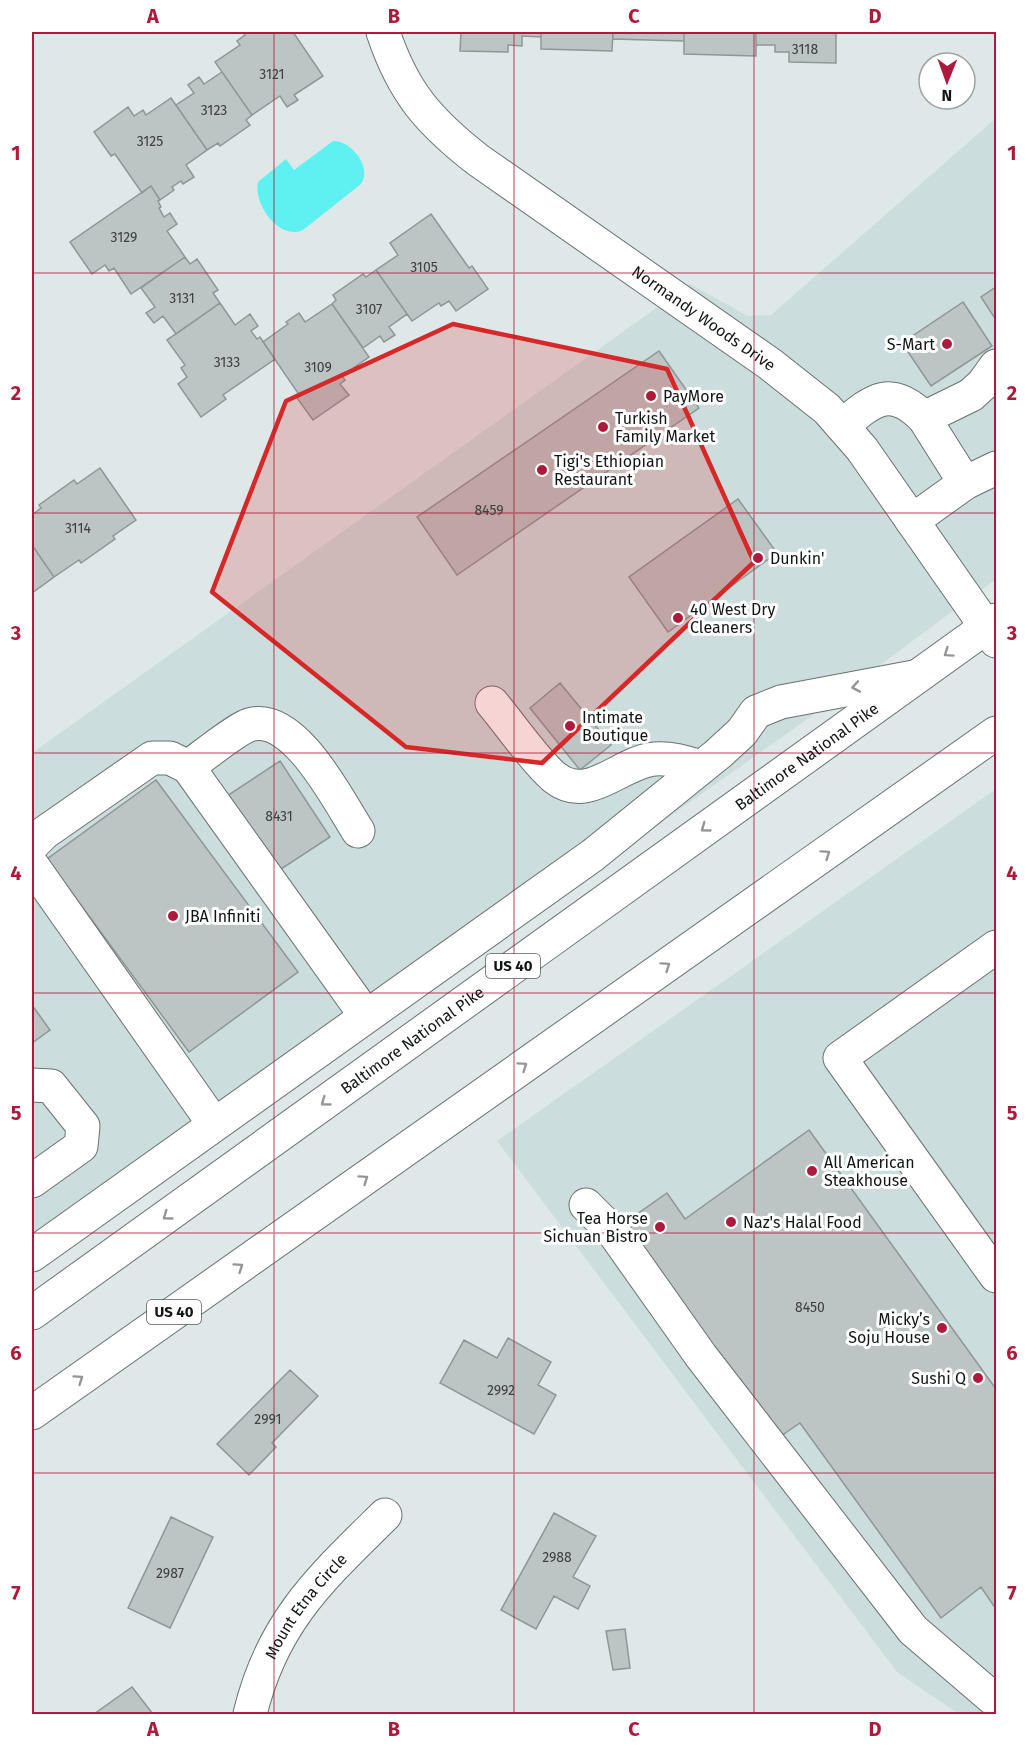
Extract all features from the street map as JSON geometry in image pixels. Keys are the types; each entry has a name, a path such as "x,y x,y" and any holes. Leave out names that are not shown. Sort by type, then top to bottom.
{"main road":[{"name":"Normandy Woods Drive","path":"383,32 402,78 416,102 440,130 770,364 827,409 862,449 912,521 993,629"},
{"path":"924,418 971,394 983,384 996,366"},
{"path":"842,426 870,402 888,398 908,402 924,418 965,483"},
{"path":"912,521 965,483 996,468"},
{"name":"Baltimore National Pike","path":"32,1313 914,677 993,629"},
{"path":"32,1255 592,855 742,732 756,712 781,702 914,677"},
{"path":"492,703 553,776 567,785 584,788 628,767 654,759 677,760 700,768"},
{"path":"188,766 249,725 277,726 302,747 358,831"},
{"name":"US 40","path":"32,1413 996,734"},
{"path":"32,845 44,833 152,758 170,758 188,766 366,1016"},
{"path":"32,865 214,1125"},
{"path":"996,947 840,1058 996,1276"},
{"path":"32,1085 51,1086 83,1126 81,1146 32,1181"},
{"path":"586,1205 614,1233 701,1356 913,1630 996,1701"},
{"name":"Mount Etna Circle","path":"250,1714 265,1666 281,1632 313,1587 385,1515"}],"highlighted area":[{"path":"453,324 667,369 754,562 542,763 406,747 212,592 286,401"}],"shaded area":[{"path":"996,118 996,579 806,720 32,1268 32,753 690,284 748,316 771,315"},
{"path":"333,141 346,145 358,155 364,170 361,184 303,230 294,232 285,230 277,225 264,210 258,191 258,182 286,159 294,170"},
{"path":"996,789 996,1714 959,1714 897,1672 497,1141"}],"building":[{"path":"243,32 293,32 323,76 294,95 298,100 287,107 280,96 252,115 215,62 240,45 237,41 245,35"},
{"path":"461,32 541,32 541,37 522,36 522,46 508,45 508,52 460,51"},
{"path":"541,32 613,32 612,51 541,49"},
{"path":"613,32 684,32 684,41 613,39"},
{"path":"684,32 756,32 756,56 684,54"},
{"path":"756,32 836,32 836,63 789,62 789,52 775,52 775,45 756,45"},
{"path":"222,72 252,115 246,120 250,125 220,146 218,143 207,150 176,105 194,93 188,85 199,77 204,84"},
{"path":"171,98 207,150 186,165 194,177 183,184 181,181 172,187 174,190 160,200 151,186 142,193 115,154 111,156 94,132 128,107 134,116 143,110 146,115"},
{"path":"151,186 160,200 158,201 161,207 159,208 164,217 170,213 177,224 167,231 185,257 131,294 114,268 109,271 105,265 92,274 70,242"},
{"path":"431,214 469,268 472,266 488,289 456,311 449,301 441,306 439,303 412,321 376,270 398,255 390,243"},
{"path":"185,257 190,264 197,259 218,290 213,293 220,303 176,334 163,316 154,323 146,313 155,307 141,288"},
{"path":"376,270 407,314 389,327 395,335 384,342 380,336 363,348 332,304 336,300 333,295 363,274 366,277"},
{"path":"996,287 996,320 981,297"},
{"name":"S-Mart","path":"963,302 992,346 931,386 902,343"},
{"path":"220,303 235,325 250,314 258,326 251,331 257,339 260,337 275,359 223,395 226,399 201,417 178,384 187,377 181,368 185,365 167,340"},
{"path":"332,304 369,357 342,376 345,380 340,384 349,395 313,420 297,398 300,396 263,342 299,313 305,322"},
{"path":"659,351 699,408 457,575 417,517"},
{"path":"100,468 136,520 113,536 115,539 81,563 79,560 54,577 32,545 32,515 41,508 39,505 74,480 77,484"},
{"path":"738,499 777,553 668,632 629,577"},
{"path":"32,545 54,577 32,593"},
{"name":"Intimate Boutique","path":"560,683 611,745 580,770 530,708"},
{"path":"280,761 330,837 278,871 227,796"},
{"name":"JBA Infiniti","path":"156,780 298,972 189,1052 47,859"},
{"path":"32,1005 50,1030 32,1043"},
{"path":"809,1130 996,1389 996,1609 981,1587 941,1618 800,1423 778,1438 623,1224 667,1193 685,1219"},
{"path":"508,1338 551,1362 538,1385 556,1395 534,1434 440,1383 464,1340 497,1358"},
{"path":"290,1370 318,1396 272,1443 276,1447 249,1475 217,1444"},
{"path":"554,1513 596,1536 573,1577 590,1586 578,1609 554,1596 536,1629 501,1610"},
{"path":"171,1517 213,1537 170,1628 128,1608"},
{"path":"625,1629 630,1668 613,1670 606,1631"},
{"path":"132,1687 153,1714 94,1714"}],"place":[{"name":"S-Mart","path":"947,344"},
{"name":"PayMore","path":"651,396"},
{"name":"Turkish Family Market","path":"603,427"},
{"name":"Tigi's Ethiopian Restaurant","path":"542,470"},
{"name":"Dunkin'","path":"758,558"},
{"name":"40 West Dry Cleaners","path":"678,618"},
{"name":"Intimate Boutique","path":"570,726"},
{"name":"JBA Infiniti","path":"173,916"},
{"name":"All American Steakhouse","path":"812,1171"},
{"name":"Naz's Halal Food","path":"731,1222"},
{"name":"Tea Horse Sichuan Bistro","path":"660,1227"},
{"name":"Micky’s Soju House","path":"942,1328"},
{"name":"Sushi Q","path":"978,1378"}]}
